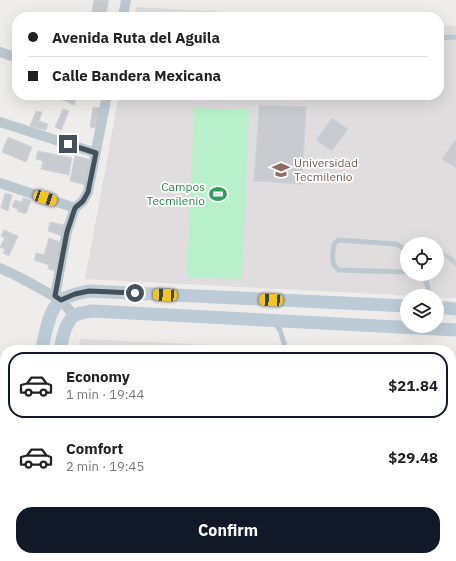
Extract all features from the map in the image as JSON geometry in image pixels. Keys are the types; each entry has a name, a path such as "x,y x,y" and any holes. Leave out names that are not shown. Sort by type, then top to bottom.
{"street":[{"path":"124,12 126,0"},
{"path":"0,52 12,56"},
{"path":"43,345 51,316 58,298 67,232 75,208 83,201 88,192 106,100"},
{"path":"0,122 96,153"},
{"path":"0,183 75,208"},
{"path":"0,268 58,298 74,316"},
{"path":"58,298 89,291 400,306"},
{"path":"195,316 196,296"},
{"path":"444,308 456,309"},
{"path":"61,345 67,325 74,316 84,312 93,311 400,326"},
{"path":"444,328 456,330"}],"lane":[{"path":"444,37 456,36"},
{"path":"400,246 396,244 338,240 334,244 333,265 339,270 400,272"},
{"path":"274,320 280,330 284,345"}],"shaded area":[{"path":"136,7 222,12 135,12"},
{"name":"Universidad Tecmilenio","path":"444,25 456,26 456,298 444,297 444,289 400,289 400,295 85,279 118,100 444,100"},
{"path":"80,339 213,345 79,345"}],"green space":[{"name":"Campos Tecmilenio","path":"194,108 249,110 242,279 187,277"}],"building":[{"path":"94,0 109,0 106,12 92,12"},
{"path":"62,100 76,100 74,105"},
{"path":"259,105 306,107 302,184 254,181"},
{"path":"93,107 101,108 97,128 90,127"},
{"path":"63,109 69,111 61,130 55,127"},
{"path":"36,111 42,112 39,121 48,124 46,130 30,126"},
{"path":"332,118 348,129 332,151 316,140"},
{"path":"8,137 32,147 26,162 2,152"},
{"path":"456,139 456,168 442,159"},
{"path":"38,151 72,158 69,175 41,169 43,161 36,159"},
{"path":"75,156 92,160 85,185 70,181"},
{"path":"5,193 12,195 8,211 1,208"},
{"path":"23,198 31,200 26,214 17,211 18,209 12,207 15,200 21,202"},
{"path":"50,222 64,225 62,236 48,231"},
{"path":"4,230 18,236 9,256 3,253 5,249 0,247 5,238 1,236"},
{"path":"49,238 62,243 54,271 48,269 49,265 34,260 36,253 44,255"},
{"path":"444,252 456,260 456,267 444,256"}],"place":[{"name":"Universidad Tecmilenio","path":"281,170"},
{"name":"Campos Tecmilenio","path":"218,194"}],"route":[{"path":"68,144 96,153 88,192 83,201 75,208 67,232 55,296 61,300 75,294 89,291 135,293"}]}
